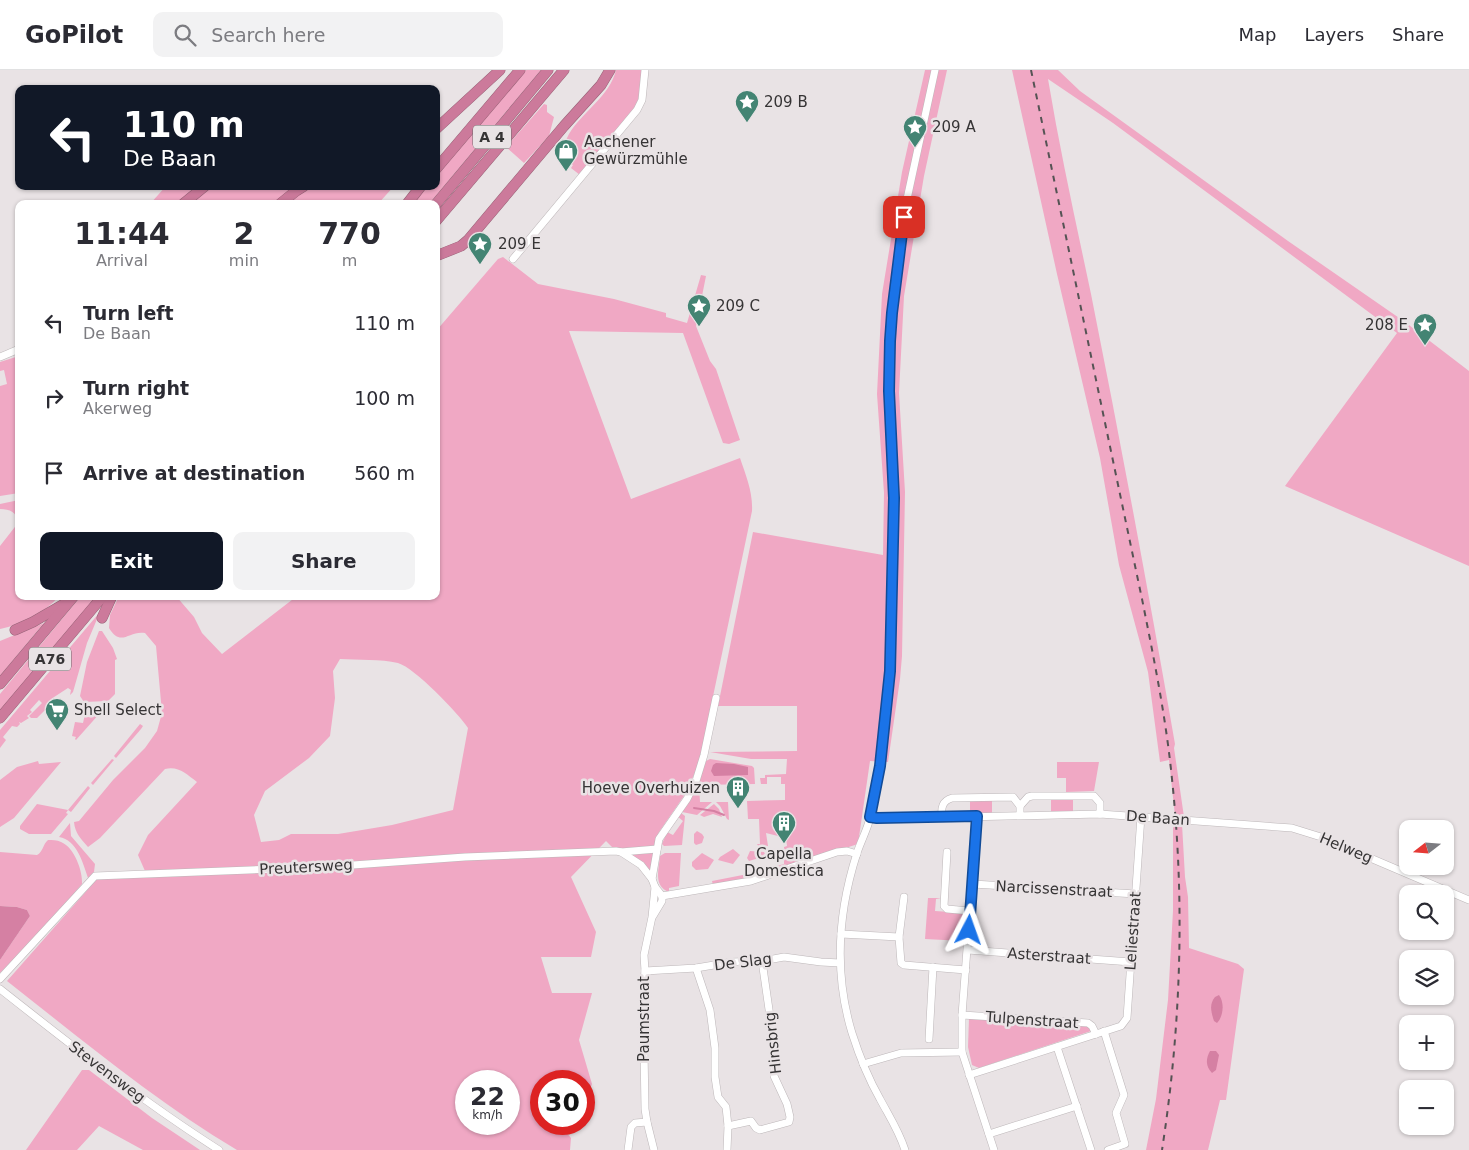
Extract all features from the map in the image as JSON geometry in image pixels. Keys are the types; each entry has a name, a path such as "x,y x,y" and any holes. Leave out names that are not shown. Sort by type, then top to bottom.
{"highway":[{"name":"A 4","path":"440,125 500,70"},
{"name":"A 4","path":"440,164 520,70"},
{"name":"A 4","path":"439,200 548,70"},
{"path":"440,216 564,70"},
{"path":"440,254 461,246 478,229 564,126 602,85 610,70"},
{"path":"188,200 201,190"},
{"path":"284,200 298,190"},
{"path":"410,200 418,190"},
{"name":"A76","path":"15,630 33,622 70,600"},
{"name":"A76","path":"0,684 71,600"},
{"name":"A76","path":"0,718 100,600"},
{"path":"102,618 110,600"}],"street":[{"path":"513,260 637,110 642,100 645,70"},
{"path":"905,1150 897,1130 863,1064 848,1018 841,982 840,963 841,934 847,889 870,817 880,766 879,761 889,694 892,648 894,498 889,391 892,313 907,199 935,70"},
{"path":"0,357 15,352"},
{"name":"Paumstraat","path":"654,1150 646,1122 643,1007 644,956 652,918 657,849 661,835 687,799 696,781 704,755 716,698"},
{"path":"1020,816 1020,806 1028,797 1032,796 1094,796 1100,803 1100,814"},
{"path":"942,817 941,808 947,800 952,798 1012,797 1020,806"},
{"name":"De Baan","path":"870,817 1100,814 1216,823"},
{"path":"977,816 962,1015 962,1052 994,1150"},
{"name":"Leliestraat","path":"1104,1031 1121,1026 1126,1018 1141,816"},
{"name":"Helweg","path":"1216,823 1285,827 1302,830 1469,900"},
{"name":"Preutersweg","path":"0,979 95,876 318,868 540,854 657,849"},
{"path":"620,852 637,862 662,896 751,881 837,852 846,851 857,854"},
{"path":"947,852 944,906 947,909 970,911"},
{"name":"Narcissenstraat","path":"973,884 1136,894"},
{"name":"Paumstraat","path":"652,918 662,901 662,896"},
{"path":"904,896 899,937 901,963 904,965 966,970"},
{"path":"841,934 899,937"},
{"name":"Asterstraat","path":"968,950 1131,962"},
{"name":"De Slag","path":"645,971 696,968 784,957 840,963"},
{"name":"Hinsbrig","path":"728,1126 751,1121 760,1130 789,1122 790,1117 787,1104 774,1076 775,1051 762,961"},
{"path":"929,1039 933,967"},
{"path":"696,968 710,1010 715,1048 714,1077 718,1097 726,1107 728,1126 727,1150"},
{"name":"Stevensweg","path":"0,989 159,1110 218,1150"},
{"name":"Tulpenstraat","path":"962,1015 1088,1023 1096,1034"},
{"path":"1104,1031 1124,1095 1116,1113 1125,1144 1108,1150"},
{"name":"Tulpenstraat","path":"969,1075 1104,1031"},
{"path":"1057,1046 1090,1150"},
{"path":"863,1064 901,1053 962,1052"},
{"path":"989,1134 1077,1106"},
{"path":"628,1150 631,1127 635,1123 646,1122"}],"shaded area":[{"path":"526,70 541,70 432,200 415,200 424,190 440,190 440,170"},
{"path":"616,70 643,70 638,104 580,175 571,168 573,165 559,155 569,134 608,88"},
{"path":"925,70 947,70 924,176 904,296 899,393 905,492 902,656 888,762 870,761 858,844 748,879 713,885 712,881 753,873 784,864 784,847 787,846 786,838 766,833 768,846 759,847 757,844 760,844 759,819 748,819 747,801 785,800 785,784 781,784 781,777 767,777 767,784 761,784 760,778 765,778 765,775 786,774 787,759 751,759 710,752 797,751 797,706 718,706 753,532 883,555 884,493 877,394 882,294 902,172"},
{"path":"1012,70 1058,70 1080,91 1288,241 1405,322 1469,371 1469,566 1285,486 1397,333 1113,123 1048,79 1145,575 1175,744 1184,817 1175,816 1169,760 1160,762 1148,672 1119,565 1100,458"},
{"path":"544,104 547,105 547,112 554,117 549,136 524,163 506,147"},
{"path":"162,190 192,190 181,200 154,200"},
{"path":"208,190 291,190 279,200 195,200"},
{"path":"390,190 382,200 291,200 303,191"},
{"path":"503,257 538,284 614,299 666,313 666,317 687,323 701,275 706,276 696,326 710,361 716,369 740,440 729,444 723,443 683,333 569,331 631,499 740,458 750,491 752,511 699,763 686,793 659,832 654,847 614,849 606,841 571,877 596,932 591,957 541,957 552,993 592,993 579,1040 588,1070 530,1070 530,1135 568,1135 571,1138 570,1150 237,1150 148,1090 7,981 97,879 145,871 138,855 148,835 197,782 178,770 165,769 100,838 88,847 77,833 74,822 79,821 113,780 145,748 157,731 162,713 156,646 145,633 121,638 117,637 109,628 110,615 117,600 179,600 194,617 202,633 222,654 292,600 440,600 440,326 498,259","holes":["340,659 398,663 415,673 436,692 468,728 453,810 392,825 338,834 291,834 279,840 261,842 254,815 265,791 309,758 330,736 335,698 333,671"]},
{"path":"15,357 15,494 0,496 0,386 7,384 4,370 0,371 0,362"},
{"path":"15,501 15,514 0,509 0,504"},
{"path":"15,527 15,600 55,600 40,613 0,629 0,546"},
{"path":"78,600 94,600 0,712 0,694"},
{"path":"100,612 87,643 73,692 70,695 71,690 68,688 51,699 50,705 37,718 31,718 29,716 42,703 39,700 30,710 32,712 27,716 29,718 21,723 19,722 20,724 17,727 12,726 3,737 6,740 0,748 0,730"},
{"path":"44,623 0,676 0,641"},
{"path":"99,631 102,631 113,648 117,659 115,660 115,694 108,701 84,702 80,696 87,662"},
{"path":"86,710 99,711 100,713 76,740 76,737 72,736 75,722 83,723"},
{"path":"140,724 143,726 141,729 116,758 114,756"},
{"path":"112,759 114,760 93,785 91,783"},
{"path":"710,759 752,766 754,768 755,784 699,785 700,802 712,802 697,815 682,812 698,785 706,761"},
{"path":"38,761 39,764 61,762 14,818 0,827 0,780 17,767"},
{"path":"1057,762 1099,762 1094,791 1066,792 1066,778 1057,778"},
{"path":"716,763 748,767 748,775 714,776 711,771"},
{"path":"88,786 90,788 71,812 68,810"},
{"path":"1054,798 1073,799 1073,812 1051,812 1051,800"},
{"path":"972,799 989,799 992,801 992,813 970,813 970,801"},
{"path":"716,802 728,802 729,820 727,819"},
{"path":"37,804 68,810 66,813 68,814 51,834 29,834 20,829 20,826"},
{"path":"714,804 719,809 722,817 713,814 704,817 700,815"},
{"path":"681,813 685,816 682,845 664,846 662,844 667,832 673,835 683,821 677,816"},
{"path":"70,823 71,836 95,864 94,872 88,878 75,847 59,837"},
{"path":"1176,823 1182,824 1188,897 1189,948 1238,964 1244,969 1226,1100 1220,1100 1208,1150 1146,1150 1156,1099 1168,1000 1173,911 1173,828"},
{"path":"697,831 704,837 702,843 696,845 694,843 694,834"},
{"path":"48,840 59,841 66,845 74,854 79,866 82,884 40,933 0,973 0,960 30,916 27,910 17,907 0,906 0,852 37,855"},
{"path":"733,849 740,855 733,864 718,860 720,857"},
{"path":"750,851 764,852 766,856 749,861 747,858"},
{"path":"653,853 650,872 631,854"},
{"path":"665,853 681,853 679,886 669,888 669,892 661,886 658,877 660,856"},
{"path":"702,853 714,860 708,869 696,870 692,866 692,862"},
{"path":"928,898 941,898 936,899 935,911 965,913 963,941 925,939"},
{"path":"0,906 17,907 27,910 30,916 0,960"},
{"path":"1219,995 1222,1002 1222,1010 1221,1017 1217,1023 1214,1021 1211,1005 1215,997"},
{"path":"969,1018 1084,1025 1090,1027 1091,1031 979,1068 972,1065 968,1047"},
{"path":"1210,1051 1216,1051 1219,1055 1216,1070 1212,1073 1208,1068 1207,1062"},
{"path":"82,1070 89,1070 152,1118 200,1150 143,1150 99,1126 77,1150 26,1150"}],"waterway":[{"path":"694,808 714,811 724,815"}],"railway":[{"path":"1031,70 1142,599 1159,689 1169,756 1176,825 1180,918 1177,1011 1162,1150"}],"place":[{"name":"209 B","path":"747,123"},
{"name":"209 A","path":"915,148"},
{"name":"Aachener Gewürzmühle","path":"566,172"},
{"name":"209 E","path":"480,265"},
{"name":"209 C","path":"699,327"},
{"name":"208 E","path":"1425,346"},
{"name":"Shell Select","path":"57,731"},
{"name":"Hoeve Overhuizen","path":"738,809"},
{"name":"Capella Domestica","path":"784,844"}],"route":[{"path":"904,217 890,341 889,391 894,498 892,640 889,694 879,761 880,766 870,817 977,816 969,930"}]}
